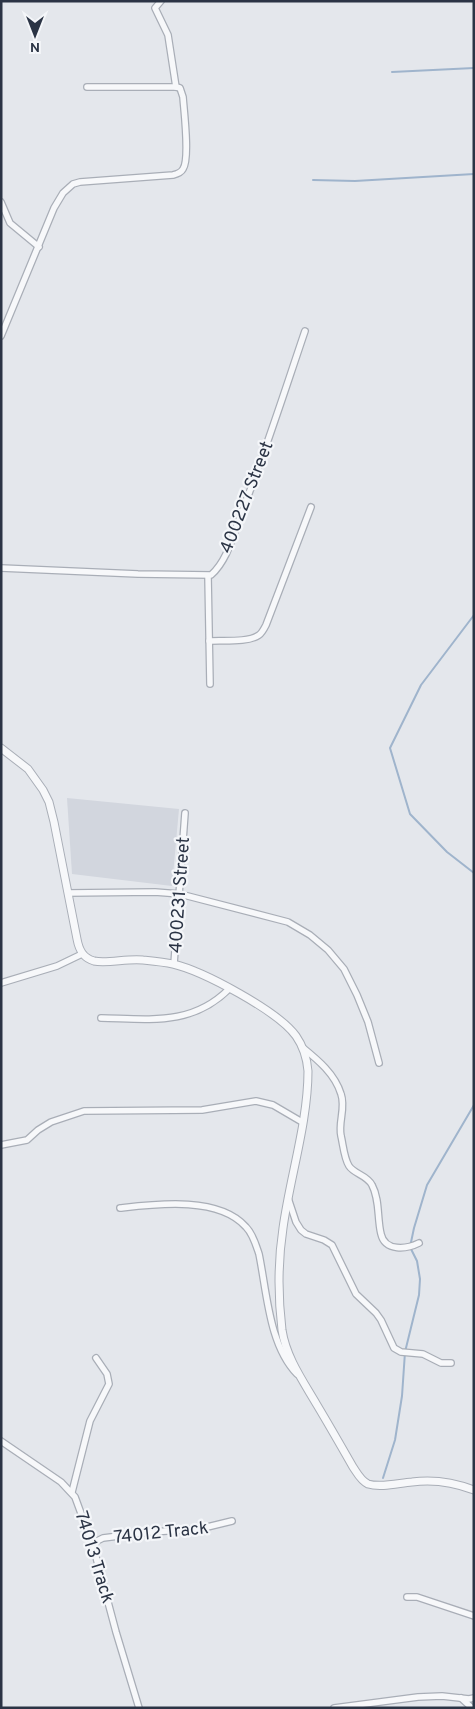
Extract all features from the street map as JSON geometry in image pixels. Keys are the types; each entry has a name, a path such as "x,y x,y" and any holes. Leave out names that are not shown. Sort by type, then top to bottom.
{"street":[{"path":"161,1 155,8 168,35 176,87"},
{"path":"1,336 54,208 63,193 73,184 96,180 173,176 182,172 186,163 184,97 180,88 87,87"},
{"path":"1,202 10,223 39,247"},
{"name":"400227 Street","path":"208,576 214,573 219,566 232,539 253,485 306,331"},
{"path":"209,641 251,638 259,635 266,625 311,507"},
{"path":"1,568 208,576 210,684"},
{"path":"1,748 28,769 49,802 79,949 82,954 94,961 142,960 174,964 212,979 229,989 279,1020 297,1037 308,1070 302,1122 282,1228 279,1263 282,1330 286,1347 300,1377 357,1474 366,1483 384,1485 436,1481 453,1483 474,1490"},
{"name":"400231 Street","path":"174,964 187,827 185,813"},
{"path":"68,893 155,892 180,894 288,922 310,935 328,950 344,969 368,1022 379,1063"},
{"path":"1,983 57,966 82,954"},
{"path":"101,1018 175,1018 191,1014 211,1005 229,989"},
{"path":"302,1048 329,1072 339,1088 343,1100 340,1128 348,1165 371,1183 382,1237 389,1245 396,1248 407,1248 419,1243"},
{"path":"1,1145 27,1140 38,1130 52,1122 84,1110 202,1110 256,1100 273,1105 302,1122"},
{"path":"288,1198 298,1227 306,1234 332,1245 356,1294 381,1320 394,1348 401,1352 423,1354 440,1363 451,1364"},
{"path":"120,1208 168,1204 207,1207 234,1216 246,1226 259,1254 272,1320 280,1349 290,1367 300,1377"},
{"path":"72,1492 90,1421 108,1384 107,1374 96,1358"},
{"name":"74013 Track","path":"1,1441 72,1492 80,1507 140,1708"},
{"name":"74012 Track","path":"93,1546 103,1538 151,1532 199,1530 232,1521"},
{"path":"407,1597 417,1598 474,1616"},
{"path":"334,1708 418,1697 474,1698"},
{"path":"459,1697 472,1708"}],"shaded area":[{"path":"67,798 179,809 172,886 72,874"}],"waterway":[{"path":"392,72 474,68"},
{"path":"313,180 355,181 474,174"},
{"path":"474,615 421,685 390,748 410,814 447,852 474,873"},
{"path":"383,1478 395,1440 402,1396 405,1352 419,1295 420,1279 417,1261 410,1247 414,1228 427,1185 474,1105"}]}
